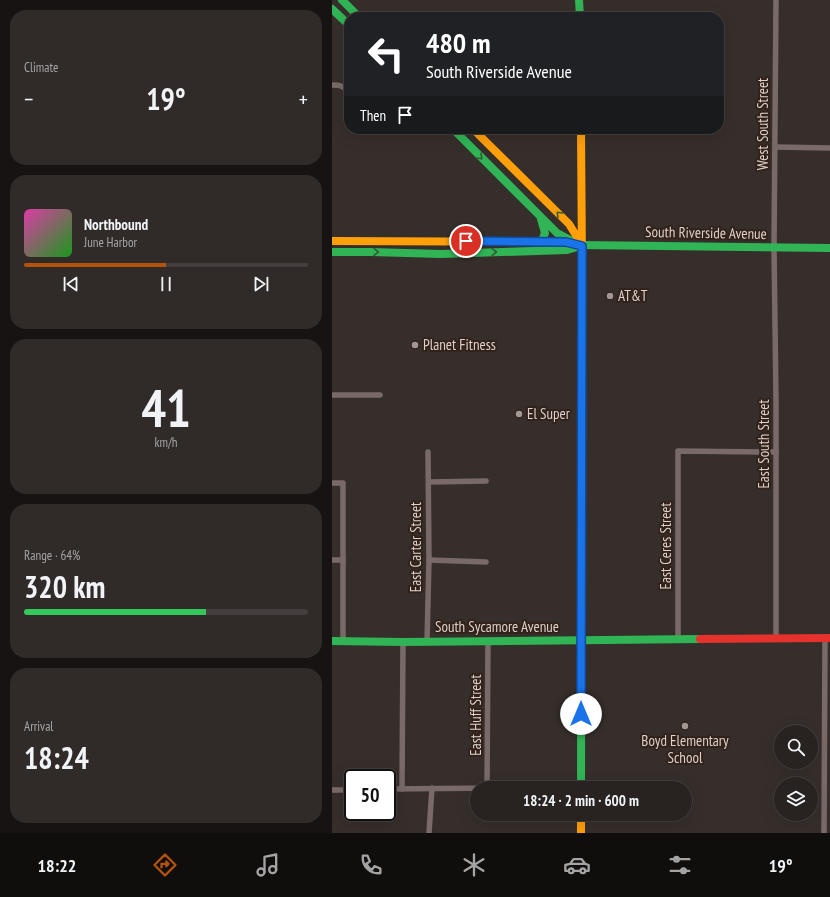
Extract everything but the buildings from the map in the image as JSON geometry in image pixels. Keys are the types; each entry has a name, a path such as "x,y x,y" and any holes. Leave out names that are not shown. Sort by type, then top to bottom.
{"main road":[{"path":"342,0 354,12"},
{"path":"579,0 580,12"},
{"path":"332,9 344,21"},
{"path":"458,134 557,233 582,246"},
{"path":"478,134 569,224 582,246"},
{"path":"581,134 581,781"},
{"path":"540,216 545,233 542,241"},
{"name":"South Riverside Avenue","path":"332,241 542,241 566,242 582,246 830,248"},
{"name":"South Riverside Avenue","path":"332,252 441,254 567,250 582,246"},
{"name":"South Sycamore Avenue","path":"332,641 427,642 828,638"},
{"path":"581,821 581,833"}],"street":[{"name":"West South Street","path":"774,248 776,0"},
{"path":"332,85 338,85 344,88"},
{"path":"775,147 830,148"},
{"name":"East South Street","path":"774,248 776,639"},
{"path":"332,395 380,395"},
{"name":"East Carter Street","path":"427,642 429,560 428,452"},
{"name":"East Ceres Street","path":"678,640 678,452 776,452"},
{"path":"428,482 486,481"},
{"path":"332,483 343,483 343,641"},
{"path":"332,560 343,560"},
{"path":"429,560 486,562"},
{"path":"824,833 828,638"},
{"name":"East Huff Street","path":"487,781 488,641"},
{"path":"402,789 403,642"},
{"path":"429,833 432,788"},
{"path":"396,789 470,788"},
{"path":"332,790 344,790"}],"traffic: fast":[{"path":"342,0 354,12"},
{"path":"579,0 580,12"},
{"path":"332,9 344,20"},
{"path":"458,134 557,233 574,242"},
{"path":"541,219 545,233 542,241"},
{"path":"579,245 830,248"},
{"path":"332,252 441,254 567,250 581,246"},
{"path":"581,781 582,263"},
{"path":"332,641 403,642 700,639"}],"traffic: slow":[{"path":"478,134 569,224 582,245"},
{"path":"581,134 582,263"},
{"path":"332,241 566,242 579,245"},
{"path":"581,821 581,833"}],"traffic: jam":[{"path":"700,639 830,638"}],"place":[{"name":"AT&T","path":"610,296"},
{"name":"Planet Fitness","path":"415,345"},
{"name":"El Super","path":"519,414"},
{"name":"Boyd Elementary School","path":"685,726"}],"route":[{"path":"466,241 566,242 582,246 581,714"}]}
